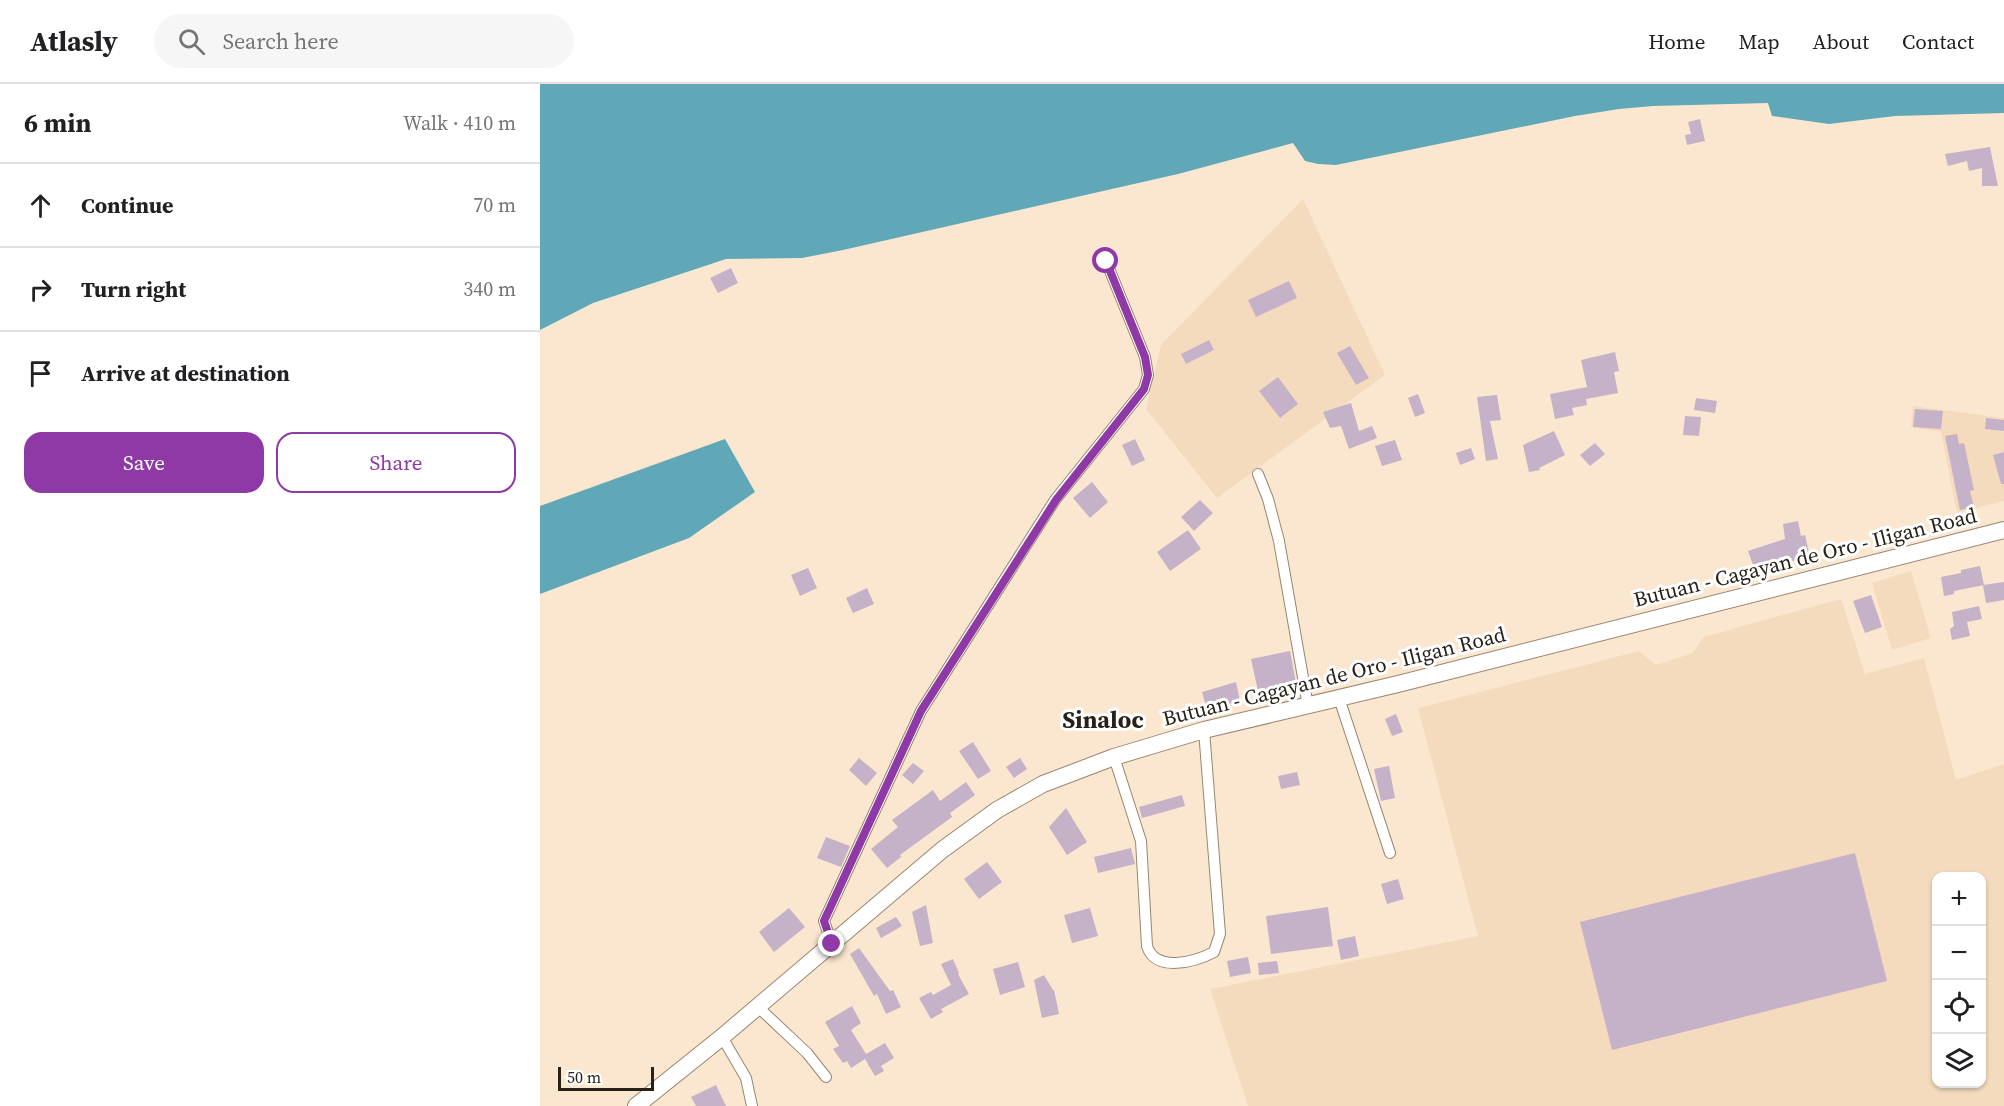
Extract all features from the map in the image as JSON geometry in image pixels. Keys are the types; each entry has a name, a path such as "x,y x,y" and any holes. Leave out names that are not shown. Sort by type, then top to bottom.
{"highway":[{"name":"Butuan - Cagayan de Oro - Iligan Road","path":"636,1106 758,1007 942,850 997,810 1043,784 1114,757 1204,730 1308,706 2004,530"}],"street":[{"path":"832,944 824,921 921,711 1056,500 1144,389 1148,375 1145,357 1106,261"},
{"path":"1258,474 1268,499 1279,541 1308,706"},
{"path":"1339,698 1390,854"},
{"path":"1114,757 1141,841 1149,953 1154,959 1167,963 1204,957 1214,952 1220,934 1204,730"},
{"path":"758,1007 807,1053 826,1077"},
{"path":"722,1037 746,1078 752,1106"}],"shaded area":[{"path":"1303,199 1385,375 1217,498 1146,409 1161,345"},
{"path":"1913,406 2004,418 2004,501 1957,513 1941,432 1911,427"},
{"path":"1911,571 1931,638 1892,650 1872,583"},
{"path":"1841,599 1865,674 1924,658 1956,780 2004,764 2004,1106 1248,1106 1210,989 1478,936 1418,708 1639,651 1656,665 1693,653 1703,637"}],"water":[{"path":"540,84 2004,84 2004,113 1895,116 1829,124 1772,116 1768,103 1653,106 1575,116 1336,165 1305,161 1293,143 1178,174 843,250 802,258 726,259 593,303 540,330"},
{"path":"725,439 755,492 689,538 540,594 540,506"}],"building":[{"path":"1700,119 1705,141 1687,145 1685,135 1691,134 1688,122"},
{"path":"1990,147 1998,186 1982,186 1982,168 1969,171 1967,161 1948,166 1945,154"},
{"path":"731,268 738,283 718,293 710,278"},
{"path":"1289,281 1297,298 1256,317 1248,300"},
{"path":"1209,340 1214,350 1186,364 1181,354"},
{"path":"1350,346 1369,378 1356,385 1337,353"},
{"path":"1615,352 1619,371 1614,372 1618,393 1586,399 1587,405 1572,408 1574,415 1555,419 1550,394 1587,387 1581,360"},
{"path":"1278,377 1298,404 1280,418 1259,391"},
{"path":"1418,394 1425,413 1415,417 1408,398"},
{"path":"1497,395 1501,420 1490,421 1498,459 1486,461 1477,397"},
{"path":"1696,398 1717,401 1715,413 1694,410"},
{"path":"1351,403 1359,431 1372,426 1377,438 1349,449 1341,426 1330,428 1323,412"},
{"path":"1915,409 1943,411 1941,429 1913,427"},
{"path":"1685,416 1701,417 1699,436 1683,435"},
{"path":"1986,418 2004,420 2004,431 1985,429"},
{"path":"1554,431 1565,455 1539,468 1540,470 1529,472 1523,445"},
{"path":"1957,434 1959,444 1964,443 1974,490 1970,491 1974,507 1960,510 1945,436"},
{"path":"1135,439 1145,460 1132,466 1122,445"},
{"path":"1395,440 1402,460 1382,466 1375,446"},
{"path":"1595,443 1605,454 1590,466 1580,455"},
{"path":"1471,448 1475,459 1460,465 1456,453"},
{"path":"2004,452 2004,484 2001,484 1993,455"},
{"path":"1092,482 1108,502 1090,518 1073,498"},
{"path":"1200,500 1213,513 1194,531 1181,517"},
{"path":"1798,521 1801,536 1805,535 1810,557 1783,563 1782,559 1754,568 1748,551 1785,539 1783,524"},
{"path":"1188,530 1201,549 1170,571 1157,552"},
{"path":"1980,566 1984,585 1954,591 1954,594 1944,596 1941,577"},
{"path":"808,568 817,588 800,596 791,575"},
{"path":"2004,582 2004,600 1986,603 1983,585"},
{"path":"867,588 874,604 853,613 846,598"},
{"path":"1871,595 1882,627 1865,633 1853,601"},
{"path":"1979,606 1982,619 1967,622 1970,636 1952,640 1950,629 1954,626 1952,612"},
{"path":"1290,651 1296,683 1258,691 1251,659"},
{"path":"1236,682 1240,701 1207,710 1202,692"},
{"path":"1396,714 1403,732 1392,736 1385,719"},
{"path":"973,742 991,771 978,779 959,751"},
{"path":"859,758 877,773 866,786 849,770"},
{"path":"1020,758 1027,769 1014,778 1006,767"},
{"path":"913,763 924,771 913,784 902,775"},
{"path":"1389,766 1395,798 1381,801 1374,769"},
{"path":"1297,772 1300,785 1281,789 1278,776"},
{"path":"966,782 975,795 950,813 952,817 900,855 901,857 887,868 871,849 898,827 892,820 933,790 940,801"},
{"path":"1182,795 1185,806 1142,818 1139,807"},
{"path":"1066,808 1087,842 1067,855 1049,827"},
{"path":"826,837 850,846 841,867 817,858"},
{"path":"1131,848 1135,864 1098,873 1094,857"},
{"path":"1855,853 1887,981 1612,1050 1580,922"},
{"path":"987,862 1002,882 979,899 964,879"},
{"path":"1398,879 1404,899 1387,904 1381,884"},
{"path":"926,905 933,943 920,946 912,912"},
{"path":"1328,907 1333,946 1271,954 1266,916"},
{"path":"789,908 805,927 774,952 759,932"},
{"path":"1090,908 1098,936 1072,943 1064,915"},
{"path":"896,917 902,926 881,938 876,928"},
{"path":"1355,936 1359,956 1341,960 1337,940"},
{"path":"859,948 890,991 893,990 901,1007 886,1014 877,994 874,996 850,954"},
{"path":"1248,957 1251,973 1230,977 1227,961"},
{"path":"953,959 969,994 941,1009 943,1012 931,1019 919,998 931,992 933,995 951,985 941,964"},
{"path":"1277,961 1279,973 1259,975 1258,963"},
{"path":"1018,962 1025,987 1000,995 993,969"},
{"path":"1044,975 1054,990 1059,1014 1042,1018 1034,980"},
{"path":"852,1006 861,1023 851,1030 866,1054 885,1043 894,1058 881,1066 884,1071 875,1076 865,1059 851,1068 847,1061 843,1063 833,1049 839,1046 825,1022"},
{"path":"716,1085 726,1106 696,1106 691,1097"}],"district":[{"name":"Sinaloc","path":"1103,719"}],"route":[{"path":"832,944 824,921 921,711 947,666 1056,500 1144,389 1148,375 1145,357 1106,261"}]}
